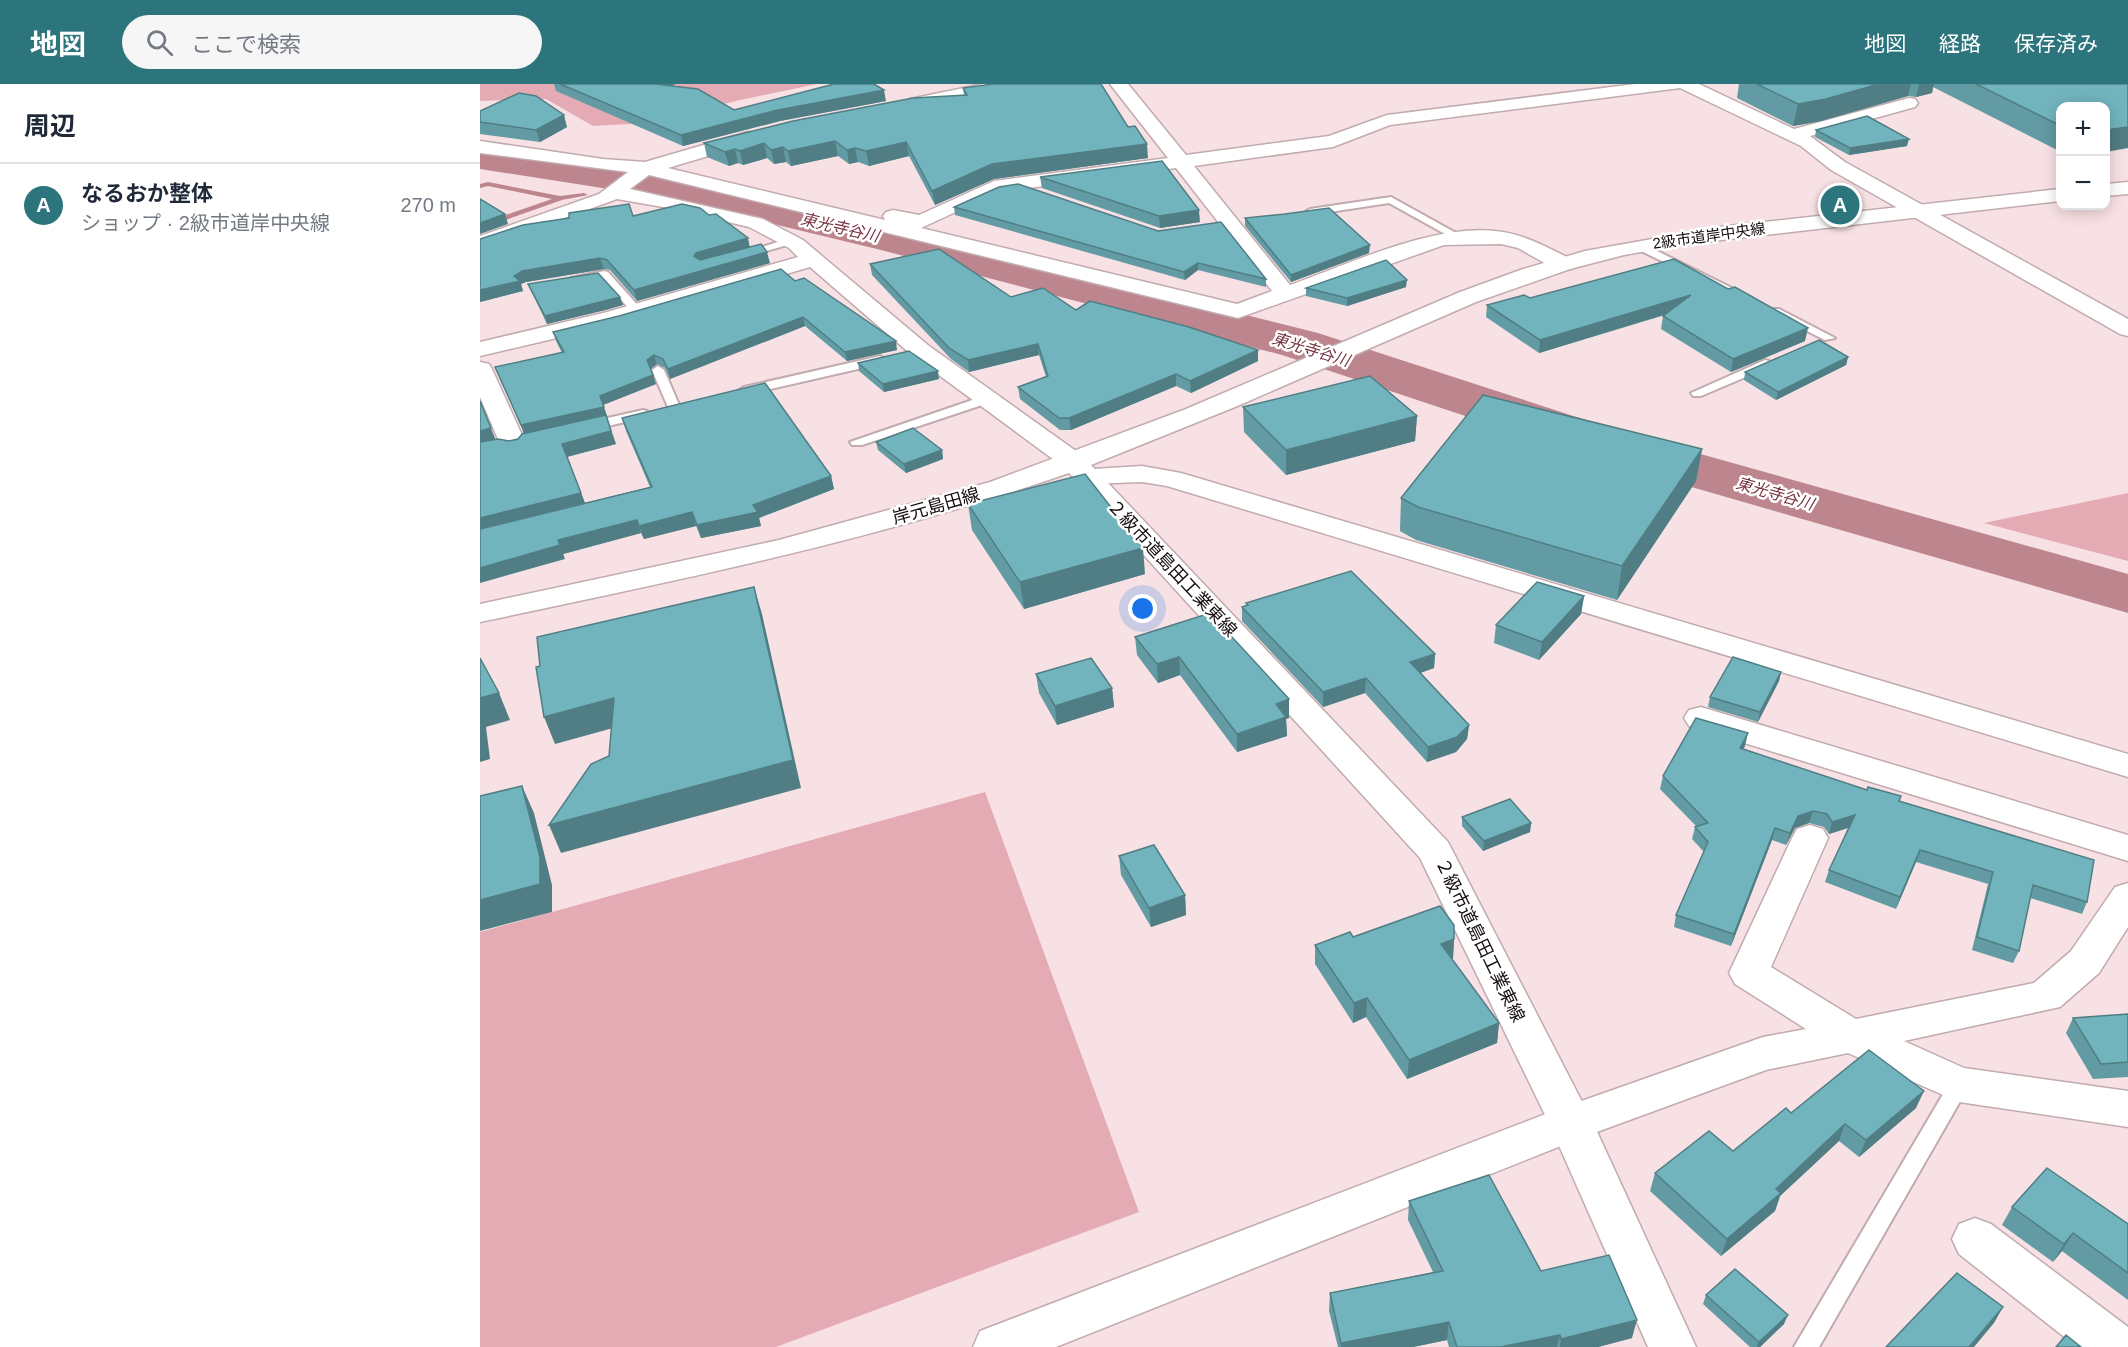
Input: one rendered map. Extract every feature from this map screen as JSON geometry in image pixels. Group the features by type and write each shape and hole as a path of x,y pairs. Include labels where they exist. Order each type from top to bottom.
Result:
{"street":[{"path":"894,107 1008,84"},
{"path":"1119,84 1286,294"},
{"path":"480,147 603,165 690,172 921,222 994,187 1333,141 1387,120 1677,84"},
{"path":"1685,84 1808,142 1838,166 2128,329"},
{"path":"1790,134 1824,128 1909,103"},
{"path":"480,243 615,193 654,170 765,132"},
{"path":"654,170 1238,311 1442,239 1501,238 1525,244 1563,264"},
{"path":"2110,190 2128,188"},
{"name":"２級市道島田工業東線","path":"615,193 669,202 756,223 790,241 814,259 910,353 987,399 1081,469 1436,851 1571,1123 1672,1347"},
{"name":"2級市道岸中央線","path":"1373,338 1488,289 1563,264 1639,246 1712,234 2056,196"},
{"path":"480,349 637,311 814,259"},
{"name":"岸元島田線","path":"480,613 680,570 900,517 997,489 1081,469 1373,338"},
{"path":"483,384 513,444"},
{"path":"1081,469 1171,479 2128,766"},
{"path":"1701,718 2128,849"},
{"path":"1810,838 1749,973 1851,1036 1959,1085 2128,1109"},
{"path":"997,1347 1571,1123 1763,1054 2046,996 2085,962 2128,897"},
{"path":"1975,1239 2115,1347"}],"lane":[{"path":"1012,184 1035,192"},
{"path":"1299,214 1391,200 1460,238"},
{"path":"725,259 790,241"},
{"path":"1639,246 1829,338 1807,347"},
{"path":"560,281 604,274 637,311"},
{"path":"730,394 910,353"},
{"path":"1697,393 1774,361"},
{"path":"570,431 668,409 658,370"},
{"path":"857,442 987,399"},
{"path":"1806,1347 1959,1085"}],"shaded area":[{"path":"480,84 817,84 648,123 593,126 546,99 480,101"},
{"path":"2128,493 2128,561 1984,523"},
{"path":"985,792 1139,1212 776,1347 480,1347 480,932"}],"building":[{"path":"560,84 655,84 698,89 734,110 834,84 874,84 884,90 778,110 681,135"},
{"path":"993,84 1101,84 1128,127 1135,126 1147,144 992,164 932,191 906,142 866,151 855,148 847,150 835,141 788,151 783,147 771,150 764,143 740,151 735,149 725,152 704,143 793,121 913,98 967,95 963,88"},
{"path":"1757,84 1879,84 1826,99 1798,104"},
{"path":"1976,84 2128,84 2128,127 2110,129 2110,102 2056,102 2056,124"},
{"path":"519,93 536,96 564,115 536,130 480,122 480,111"},
{"path":"1867,116 1909,139 1850,148 1816,130"},
{"path":"1162,161 1199,210 1159,216 1040,177"},
{"path":"1018,184 1158,231 1221,222 1266,279 1198,263 1184,272 954,207 999,187"},
{"path":"480,199 505,214 480,223"},
{"path":"629,204 633,216 682,204 700,208 709,215 716,214 748,238 696,253 694,256 700,260 761,244 767,252 634,290 607,260 600,258 522,271 514,276 520,281 480,290 480,239 523,225 569,218 569,213"},
{"path":"1329,208 1370,245 1291,275 1245,218 1285,214"},
{"path":"939,249 1011,297 1043,288 1076,310 1090,301 1189,327 1258,350 1190,381 1176,374 1069,418 1059,418 1018,387 1048,376 1038,344 968,360 949,348 870,264"},
{"path":"1674,259 1728,289 1735,287 1808,328 1733,359 1663,316 1691,295 1540,340 1487,305 1524,295 1530,298"},
{"path":"1386,260 1407,280 1347,298 1306,288"},
{"path":"781,269 795,281 804,278 896,341 845,352 803,317 668,369 663,359 654,355 647,360 653,375 600,396 604,407 521,425 495,367 564,352 553,332 619,316"},
{"path":"598,273 620,297 545,316 528,284"},
{"path":"1819,340 1848,357 1778,392 1745,372"},
{"path":"909,351 938,371 883,384 858,363"},
{"path":"1370,376 1417,416 1286,450 1243,407"},
{"path":"765,383 831,476 753,505 758,512 697,525 692,512 639,526 637,520 558,540 560,545 480,568 480,529 652,487 622,418"},
{"path":"1483,395 1702,449 1622,566 1418,507 1401,498"},
{"path":"480,401 491,428 480,431"},
{"path":"606,415 611,431 562,444 581,493 480,518 480,442 498,439 509,441 518,439 522,434"},
{"path":"913,428 942,450 904,464 876,442"},
{"path":"1085,474 1143,548 1020,582 968,504"},
{"path":"1351,571 1435,654 1410,662 1469,725 1457,737 1428,747 1366,678 1323,692 1242,607 1248,605 1246,603"},
{"path":"1537,582 1584,596 1542,642 1496,625"},
{"path":"754,587 793,760 549,825 591,764 609,756 614,698 544,717 536,667 540,666 537,637"},
{"path":"1210,613 1289,699 1276,704 1286,717 1237,734 1179,657 1157,664 1135,637"},
{"path":"1733,657 1781,672 1760,712 1710,697"},
{"path":"480,658 499,693 480,698"},
{"path":"1091,658 1112,688 1055,706 1036,674"},
{"path":"1696,718 1748,733 1740,748 1867,790 1868,787 1901,796 1899,801 2094,860 2087,902 2033,885 2019,951 1977,937 1993,872 1920,850 1900,897 1829,870 1855,815 1832,822 1827,814 1813,811 1798,816 1790,833 1775,828 1734,934 1676,915 1708,842 1695,827 1708,823 1663,776"},
{"path":"522,786 540,857 540,884 480,900 480,796"},
{"path":"1510,799 1531,823 1484,841 1462,817"},
{"path":"1154,845 1185,895 1149,908 1119,856"},
{"path":"1440,906 1454,925 1454,939 1441,944 1499,1023 1409,1060 1367,998 1354,1003 1315,945 1350,932 1353,937"},
{"path":"2128,1014 2128,1062 2101,1064 2073,1018"},
{"path":"1869,1050 1924,1091 1866,1140 1845,1124 1776,1189 1781,1193 1727,1239 1655,1173 1709,1131 1733,1151 1786,1108 1791,1113"},
{"path":"2047,1168 2128,1224 2128,1273 2073,1233 2064,1244 2012,1207"},
{"path":"1489,1175 1541,1271 1609,1255 1637,1320 1561,1339 1560,1335 1500,1347 1457,1347 1449,1322 1341,1343 1330,1293 1443,1271 1409,1201"},
{"path":"1735,1269 1788,1315 1759,1342 1706,1295"},
{"path":"1957,1273 2003,1307 1969,1347 1886,1347"},
{"path":"2066,1335 2081,1347 2056,1347"}],"waterway":[{"name":"東光寺谷川","path":"480,157 666,186 890,239 1300,344 1610,446 2128,594"},
{"path":"480,186 488,184 558,198"},
{"path":"627,188 652,184"},
{"path":"480,227 561,198 584,195"}],"place":[{"name":"なるおか整体","path":"1840,205"}]}
